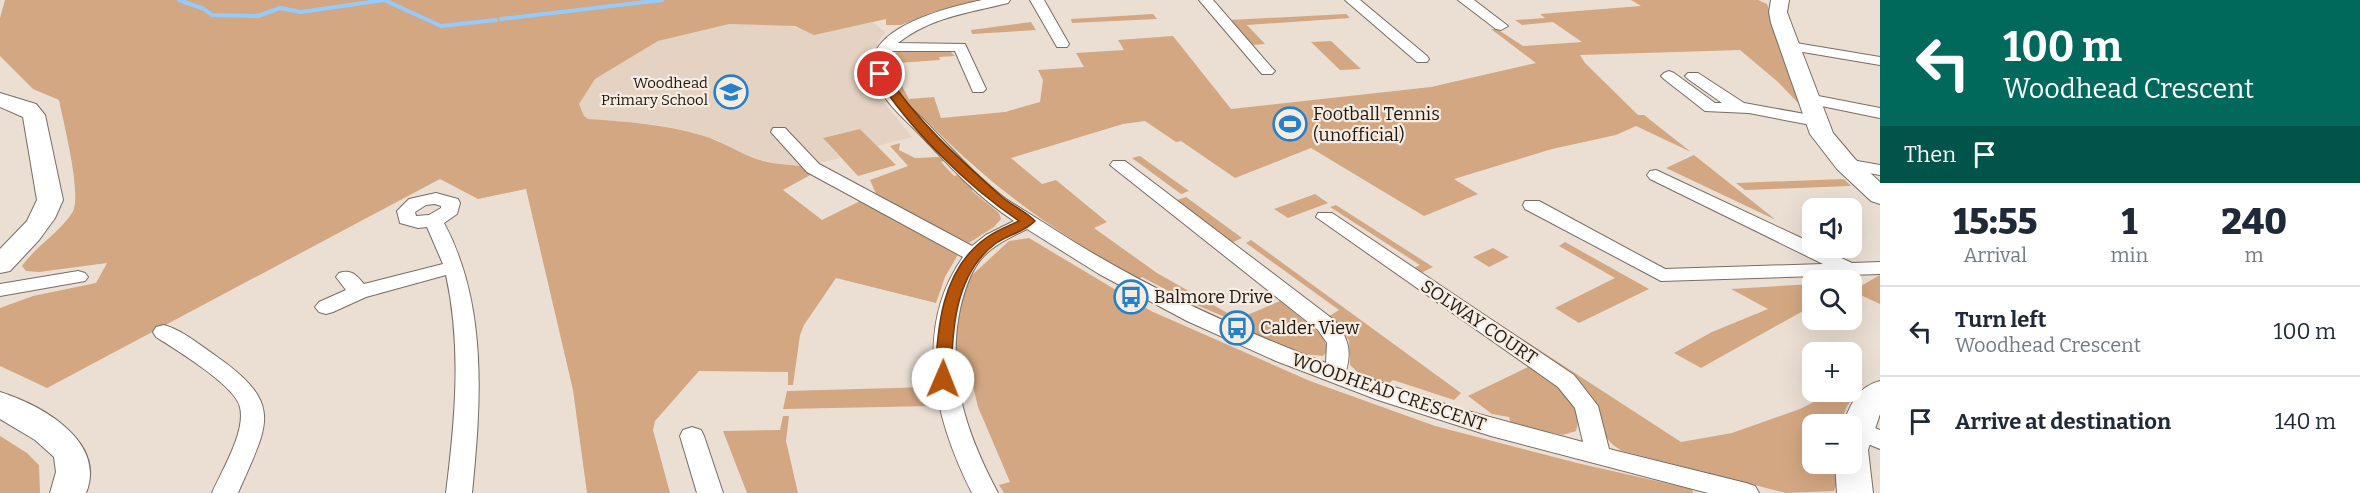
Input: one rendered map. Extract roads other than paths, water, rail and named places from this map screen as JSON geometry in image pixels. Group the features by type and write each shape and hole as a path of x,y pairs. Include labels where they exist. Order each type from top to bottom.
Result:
{"street":[{"path":"888,47 902,32 925,20 947,12 1003,0"},
{"path":"1037,0 1062,44"},
{"path":"1206,0 1267,71"},
{"path":"1352,0 1422,60"},
{"path":"1465,0 1501,26"},
{"path":"1778,0 1781,23 1816,121 1832,148 1880,196"},
{"path":"1790,46 1880,61"},
{"path":"888,47 960,47 978,89"},
{"name":"WOODHEAD CRESCENT","path":"888,47 881,60 880,74 895,99 991,194 1094,265 1173,307 1267,349 1389,395 1489,427 1746,493"},
{"path":"1669,76 1711,108 1740,108 1816,121"},
{"path":"1694,76 1740,108"},
{"path":"1808,99 1880,113"},
{"path":"0,100 28,109 34,115 50,200 44,216 0,266"},
{"path":"780,132 813,168 974,255"},
{"path":"1846,164 1880,170"},
{"path":"1119,165 1326,325 1338,338 1339,355 1334,375"},
{"path":"1656,175 1847,268"},
{"path":"1532,205 1661,275 1880,268"},
{"name":"SOLWAY COURT","path":"1324,217 1566,381 1586,406 1598,454"},
{"path":"433,220 454,267 462,315 467,392 459,493"},
{"path":"985,493 961,444 943,379 944,336 953,296 963,272 974,255 992,240 1028,221"},
{"path":"0,254 22,239"},
{"path":"326,307 353,285 454,267"},
{"path":"0,290 78,278"},
{"path":"164,332 211,363 246,392 252,405 248,436 225,493"},
{"path":"1855,493 1851,450 1869,436 1867,404 1880,392"},
{"path":"0,404 56,438 70,452 73,483 69,493"},
{"path":"692,436 710,493"}],"waterway":[{"path":"179,0 204,9 212,15 258,16 280,8 301,12 384,0 441,26 496,20"},
{"path":"501,19 662,0"}],"place":[{"name":"Woodhead Primary School","path":"731,92"},
{"name":"Football Tennis (unofficial)","path":"1290,124"},
{"name":"Balmore Drive","path":"1131,297"},
{"name":"Calder View","path":"1237,328"}]}
